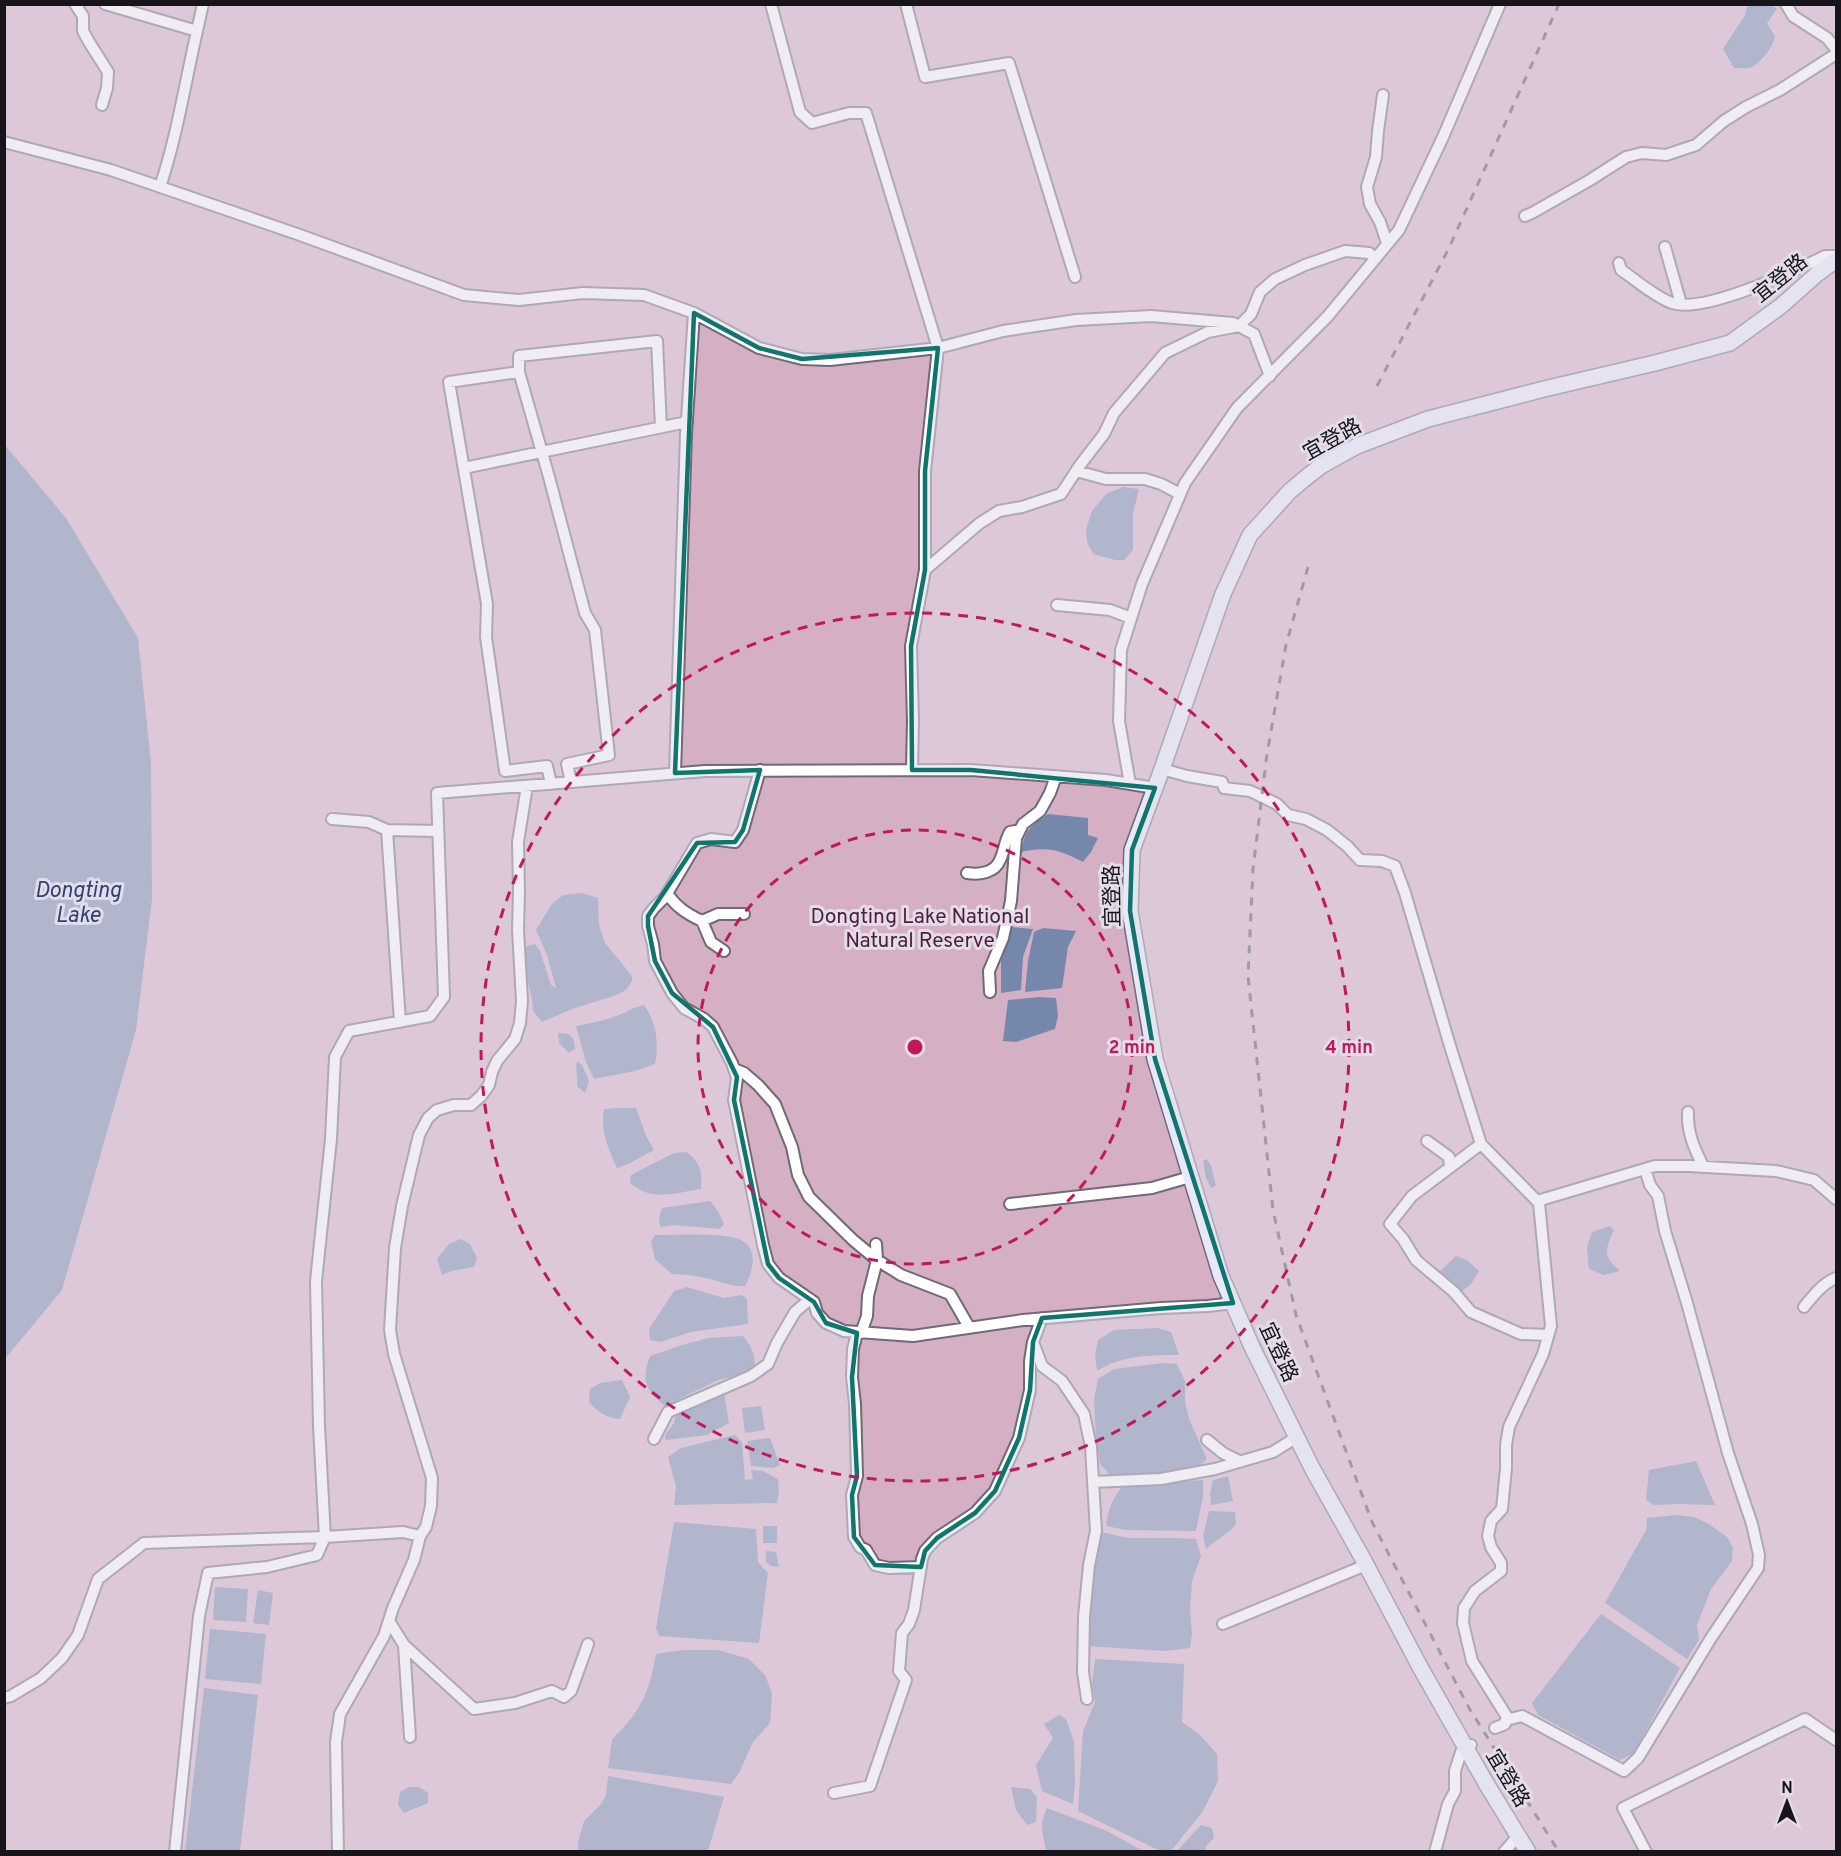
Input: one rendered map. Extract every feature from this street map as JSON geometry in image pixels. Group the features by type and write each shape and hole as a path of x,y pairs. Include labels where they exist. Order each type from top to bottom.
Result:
{"street":[{"path":"75,4 83,16 83,31 88,42 108,72 107,88 102,105"},
{"path":"105,4 197,31"},
{"path":"160,187 177,126 202,4"},
{"path":"771,4 800,112 812,123 849,113 866,113 938,348 925,471 925,570 911,646 914,721 912,770"},
{"path":"906,4 925,77 1009,63 1075,277"},
{"path":"1130,784 1119,721 1121,650 1142,584 1185,483 1237,408 1328,316 1399,230 1443,137 1500,4"},
{"path":"1786,4 1793,16 1827,38 1836,49"},
{"path":"1525,216 1626,157 1642,153 1666,155 1696,145 1724,121 1780,90 1836,54"},
{"path":"1383,95 1376,157 1367,187 1370,204 1380,222 1386,240"},
{"path":"4,142 111,170 300,235 464,295 519,300 583,293 644,295 694,313 759,348 802,359 830,360 938,348 1003,330 1076,320 1151,316 1233,323 1239,326 1254,334 1270,376"},
{"path":"1665,247 1681,304"},
{"path":"925,570 980,524 999,512 1061,494 1104,434 1114,413 1165,353 1208,332 1239,326 1251,314 1260,292 1275,279 1305,265 1345,251 1369,253 1376,258"},
{"path":"1619,263 1621,270 1672,303 1694,304 1727,297 1826,256 1836,258"},
{"name":"宜登路","path":"1528,1851 1420,1667 1312,1468 1252,1347 1221,1276 1155,1059 1130,911 1132,850 1223,594 1250,535 1290,491 1321,466 1357,446 1428,419 1730,343 1781,306 1836,258"},
{"path":"675,773 687,422 694,313"},
{"path":"519,372 449,382 487,604 486,637 505,771 567,764 609,755 595,630 585,614 519,372 519,356 657,342 661,427"},
{"path":"464,468 687,422"},
{"path":"1076,471 1106,479 1145,479 1180,494"},
{"path":"1057,606 1110,610 1131,618"},
{"path":"567,764 571,782"},
{"path":"547,766 551,784"},
{"path":"1162,769 1221,782 1224,788 1250,791 1277,804 1288,815 1306,819 1328,830 1360,860 1382,861 1395,866 1481,1144 1539,1203 1551,1326 1543,1354 1509,1427 1502,1509 1491,1521 1488,1536 1491,1547 1502,1563 1501,1571 1475,1592 1464,1608 1463,1623 1472,1661 1507,1717 1505,1724 1495,1728"},
{"path":"760,770 743,830 735,842 711,839 697,843 668,893 648,916 648,926 656,961 672,993 684,1008 713,1027 734,1069 737,1078 734,1100 763,1245 768,1264 779,1278 814,1302 817,1313 826,1323 844,1331 913,1336 1042,1318 1233,1303"},
{"path":"175,1851 199,1616 208,1573 267,1567 317,1555 325,1537 319,1426 316,1281 331,1139 335,1057 349,1031 430,1016 444,997 437,793 675,773 760,770 971,770 1106,780 1155,788"},
{"path":"990,992 989,971 1003,938 1009,910 1016,838 1023,824 1040,811 1056,776"},
{"path":"338,1851 336,1742 340,1714 384,1636 414,1560 420,1536 426,1527 431,1506 432,1478 394,1354 390,1330 395,1248 402,1206 419,1135 428,1118 437,1110 471,1105 481,1096 489,1085 497,1061 514,1039 520,1023 522,1001 518,930 518,842 527,786"},
{"path":"332,819 369,822 387,830 438,831"},
{"path":"387,830 400,1022"},
{"path":"967,873 978,875 990,871 1000,861 1004,842 1010,832 1020,830"},
{"path":"668,893 674,904 687,914 702,921 711,942 724,951"},
{"path":"702,921 718,914 744,914"},
{"path":"734,1069 744,1073 775,1104 792,1147 798,1175 809,1197 877,1260 901,1275 950,1294 969,1327"},
{"path":"1688,1112 1692,1146 1703,1166"},
{"path":"1427,1141 1449,1157 1450,1167"},
{"path":"1481,1144 1412,1196 1390,1224 1416,1260 1454,1292 1472,1312 1521,1334 1548,1335"},
{"path":"1537,1201 1655,1166 1703,1166 1776,1171 1814,1180 1836,1199"},
{"path":"1506,1720 1522,1716 1624,1771 1638,1758 1711,1638 1758,1568 1759,1555 1752,1524 1728,1453 1665,1231 1658,1196 1650,1185 1645,1169"},
{"path":"1010,1204 1152,1188 1190,1177"},
{"path":"876,1244 877,1260 868,1296 867,1316 853,1349 852,1377 857,1476 852,1495 854,1537 860,1547 866,1550 875,1565 890,1568 921,1567"},
{"path":"1804,1307 1819,1290 1836,1278"},
{"path":"654,1439 668,1412 751,1376 768,1364 795,1312 810,1299"},
{"path":"834,1793 870,1786 906,1680 898,1671 902,1633 909,1624 914,1610 922,1559 925,1551 937,1538 975,1513 995,1491 1019,1438 1030,1390 1030,1361 1033,1342 1042,1318"},
{"path":"1033,1342 1042,1366 1062,1381 1084,1414 1091,1447 1096,1531 1089,1565 1084,1617 1083,1672 1087,1699"},
{"path":"1093,1482 1161,1479 1215,1469 1273,1452 1297,1437"},
{"path":"1207,1440 1223,1453 1239,1461"},
{"path":"4,1698 41,1678 62,1658 78,1635 98,1579 144,1543 404,1532 420,1536"},
{"path":"1223,1624 1366,1564"},
{"path":"389,1621 404,1645 474,1710 515,1703 552,1690 564,1697 571,1691 588,1644"},
{"path":"404,1645 410,1737"},
{"path":"1646,1851 1623,1808 1805,1719 1836,1740"},
{"path":"1435,1851 1448,1804 1455,1791 1455,1771 1461,1752 1468,1747"},
{"path":"1504,1851 1518,1836"}],"highlighted area":[{"path":"694,313 759,348 802,359 938,348 925,471 925,570 911,646 912,770 971,770 1155,788 1132,850 1130,911 1155,1059 1233,1303 1042,1318 1033,1342 1030,1390 1019,1438 995,1491 975,1513 937,1538 925,1551 921,1567 875,1565 854,1537 852,1495 857,1476 852,1377 857,1333 826,1323 814,1302 779,1278 768,1264 734,1100 737,1077 713,1027 672,993 655,961 648,926 648,916 697,843 735,842 743,830 760,770 675,773"}],"green space":[{"name":"Dongting Lake National Natural Reserve","path":"5,5 1836,5 1836,1851 5,1852"}],"water":[{"path":"1748,4 1772,5 1777,9 1767,23 1775,37 1772,46 1758,63 1748,68 1734,68 1723,49 1745,15"},
{"name":"Dongting Lake","path":"5,445 66,518 138,638 151,762 152,899 136,1030 62,1290 5,1359"},
{"path":"1123,487 1139,489 1133,514 1133,550 1124,560 1115,560 1093,554 1087,542 1086,529 1092,511 1106,494"},
{"path":"1048,814 1088,818 1088,835 1098,838 1083,862 1053,850 1038,849 1021,852 1029,829"},
{"path":"582,893 598,898 599,925 605,943 632,976 632,981 626,990 614,996 572,1009 542,1022 533,1011 523,957 527,946 535,944 540,951 551,985 556,988 547,955 536,930 551,905 563,895"},
{"path":"1012,927 1033,929 1023,957 1021,990 1001,993 1001,961"},
{"path":"1043,928 1076,931 1068,947 1062,988 1025,992 1034,932"},
{"path":"1056,998 1058,1016 1055,1029 1016,1042 1003,1041 1008,1000"},
{"path":"644,1005 652,1019 656,1033 655,1064 635,1071 594,1079 586,1062 576,1026 611,1018"},
{"path":"558,1033 569,1034 574,1040 575,1049 569,1053 559,1043"},
{"path":"577,1061 582,1065 589,1081 585,1093 577,1086"},
{"path":"636,1108 646,1136 654,1150 617,1168 603,1125 604,1109"},
{"path":"687,1152 700,1168 701,1189 664,1195 647,1193 630,1183 631,1175 674,1153"},
{"path":"1207,1159 1216,1186 1211,1188 1206,1178 1203,1161"},
{"path":"710,1201 724,1224 720,1229 674,1225 660,1227 659,1217 662,1208"},
{"path":"1610,1226 1614,1230 1607,1248 1608,1257 1620,1271 1604,1275 1589,1269 1587,1248 1592,1232"},
{"path":"655,1235 712,1235 741,1240 750,1249 753,1261 745,1286 672,1274 655,1259 651,1242"},
{"path":"461,1239 470,1244 477,1258 474,1267 442,1275 437,1259 449,1244"},
{"path":"1456,1256 1467,1260 1479,1271 1471,1284 1461,1292 1440,1271"},
{"path":"687,1287 724,1298 741,1295 747,1299 748,1324 691,1332 660,1342 650,1340 649,1329 674,1291"},
{"path":"1158,1328 1171,1332 1179,1355 1126,1359 1097,1371 1095,1355 1098,1340 1114,1330"},
{"path":"743,1336 752,1351 755,1369 718,1380 665,1406 649,1390 646,1371 650,1356 709,1338"},
{"path":"1163,1363 1177,1364 1185,1381 1185,1401 1189,1419 1207,1459 1197,1468 1130,1478 1112,1477 1100,1464 1096,1439 1094,1399 1098,1379 1114,1369"},
{"path":"622,1380 630,1397 620,1419 603,1414 589,1402 590,1389 600,1383"},
{"path":"724,1393 729,1423 707,1435 666,1440 665,1435 674,1423 676,1415"},
{"path":"761,1406 765,1430 745,1433 742,1408"},
{"path":"735,1435 742,1442 745,1480 753,1479 751,1470 763,1471 778,1479 777,1503 674,1505 676,1487 668,1457 681,1448"},
{"path":"770,1438 780,1465 773,1468 751,1466 747,1441"},
{"path":"1696,1461 1715,1505 1654,1505 1646,1500 1649,1470"},
{"path":"1228,1476 1233,1501 1211,1505 1210,1494 1213,1480"},
{"path":"1203,1480 1203,1497 1196,1531 1126,1530 1106,1526 1111,1505 1123,1486"},
{"path":"1209,1511 1235,1512 1236,1524 1206,1549 1203,1536"},
{"path":"1676,1515 1694,1517 1709,1524 1727,1537 1733,1548 1732,1561 1711,1589 1697,1625 1699,1640 1687,1659 1605,1603 1646,1530 1647,1518"},
{"path":"674,1522 756,1529 758,1562 768,1573 759,1643 659,1636 656,1628"},
{"path":"763,1526 777,1526 777,1543 763,1543"},
{"path":"1101,1532 1128,1538 1196,1539 1201,1556 1192,1581 1190,1648 1165,1651 1087,1646 1086,1626 1094,1584 1094,1550"},
{"path":"766,1551 776,1552 779,1567 771,1566 766,1562"},
{"path":"215,1587 248,1589 246,1622 213,1620"},
{"path":"258,1590 273,1593 269,1625 253,1623"},
{"path":"1601,1614 1680,1668 1634,1753 1620,1760 1538,1715 1532,1703"},
{"path":"210,1629 266,1634 261,1684 205,1679"},
{"path":"683,1650 718,1650 749,1659 765,1675 772,1693 770,1723 753,1742 739,1773 731,1784 608,1768 612,1739 637,1711 647,1691 656,1654"},
{"path":"1095,1659 1184,1664 1182,1722 1200,1735 1217,1754 1218,1781 1203,1811 1171,1851 1160,1851 1078,1811 1083,1731 1095,1702 1092,1684"},
{"path":"204,1688 258,1695 240,1851 185,1851"},
{"path":"1059,1715 1066,1719 1074,1742 1073,1804 1042,1791 1036,1765 1053,1738 1044,1724"},
{"path":"608,1776 724,1797 708,1851 578,1851 584,1821 606,1796"},
{"path":"409,1787 419,1787 428,1793 428,1803 404,1813 398,1805 400,1792"},
{"path":"1011,1787 1030,1789 1037,1797 1036,1822 1027,1825 1016,1810"},
{"path":"1047,1808 1107,1831 1143,1851 1046,1851 1042,1825"},
{"path":"1201,1825 1212,1828 1214,1838 1206,1846 1205,1851 1177,1851"}],"tunnel":[{"path":"1471,1745 1495,1728"}],"railway":[{"path":"1377,386 1449,248 1559,4"},
{"path":"1308,567 1286,645 1267,754 1253,869 1248,976 1273,1210 1296,1315 1372,1522 1469,1708 1559,1852"}]}
